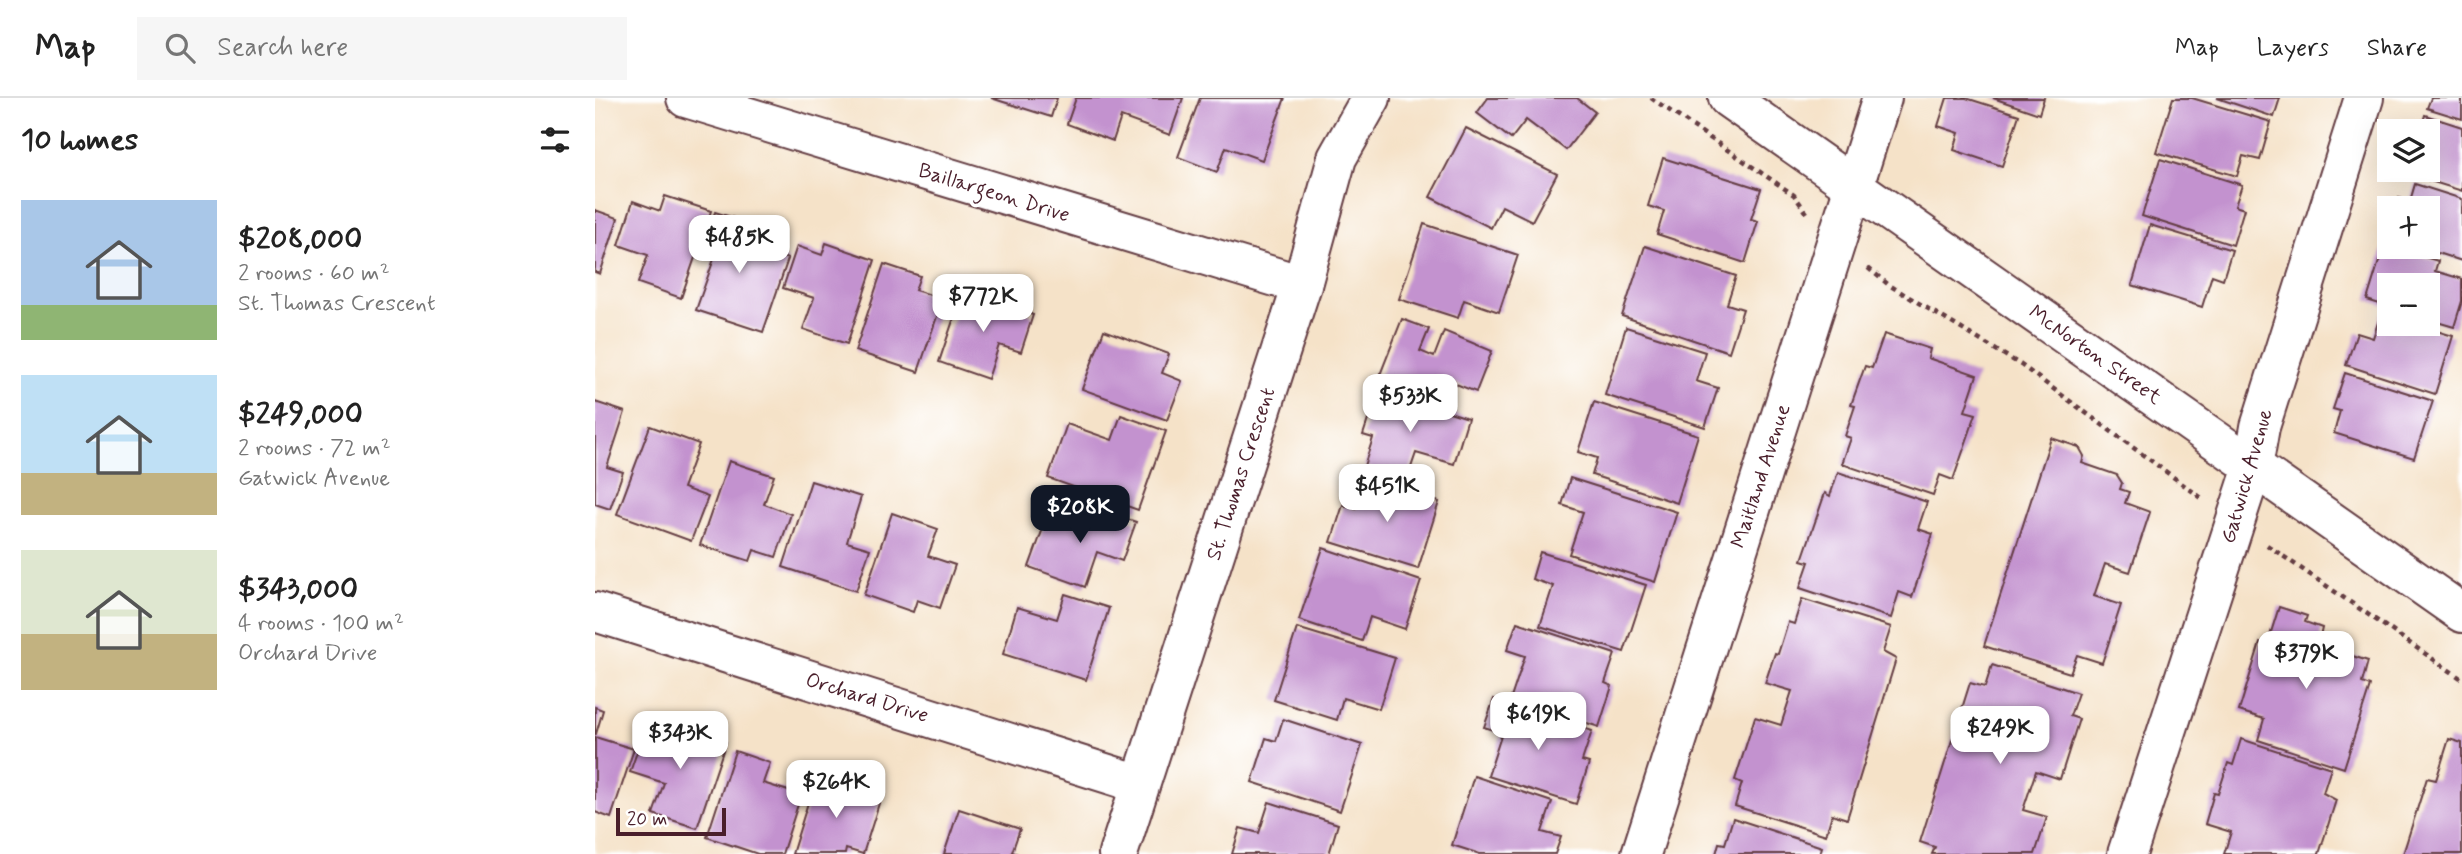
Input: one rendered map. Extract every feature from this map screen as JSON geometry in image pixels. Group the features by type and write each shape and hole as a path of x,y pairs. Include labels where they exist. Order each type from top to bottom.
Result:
{"street":[{"name":"Baillargeon Drive","path":"686,98 1303,285"},
{"name":"St. Thomas Crescent","path":"1118,854 1303,285 1336,158 1371,98"},
{"name":"McNorton Street","path":"1728,98 2462,613"},
{"name":"Maitland Avenue","path":"1641,854 1882,98"},
{"name":"Gatwick Avenue","path":"2127,854 2253,467 2260,427 2364,98"},
{"name":"Orchard Drive","path":"595,612 1140,784"}],"path":[{"path":"1651,98 1794,195 1812,222 1889,285 2021,365 2235,523 2462,679"}],"building":[{"path":"991,98 1057,98 1051,117"},
{"path":"1076,98 1183,98 1170,135 1121,117 1113,141 1067,124"},
{"path":"1200,98 1285,98 1262,160 1226,147 1217,172 1178,157"},
{"path":"1488,98 1577,98 1595,112 1566,150 1526,120 1511,139 1477,113"},
{"path":"1947,98 1966,98 2019,115 2002,166 1954,150 1959,133 1938,126"},
{"path":"1993,98 2044,98 2039,114"},
{"path":"2173,98 2192,98 2271,122 2260,160 2243,156 2237,176 2156,152"},
{"path":"2217,98 2280,98 2274,117"},
{"path":"2431,98 2462,98 2462,119 2427,108"},
{"path":"2440,120 2462,127 2462,191 2434,182 2440,182"},
{"path":"1466,128 1557,174 1532,221 1502,206 1491,228 1430,197"},
{"path":"1663,158 1761,189 1751,219 1758,221 1745,263 1657,234 1664,211 1648,206"},
{"path":"2160,159 2242,185 2235,206 2244,209 2233,245 2142,216"},
{"path":"2415,184 2462,199 2462,261 2440,254 2440,196 2411,196"},
{"path":"665,196 711,211 681,298 638,283 648,255 619,245 633,201 660,211"},
{"path":"595,210 618,218 600,274 595,272"},
{"path":"715,212 753,224 746,244 788,259 763,332 696,310 714,259 700,255"},
{"path":"1424,224 1518,255 1499,312 1464,300 1458,318 1399,299"},
{"path":"2150,225 2232,250 2223,279 2212,275 2202,307 2132,285"},
{"path":"826,243 875,260 847,344 803,329 814,298 783,288 797,246 822,255"},
{"path":"1645,246 1736,276 1727,304 1743,309 1729,352 1622,316"},
{"path":"2380,259 2431,259 2438,261 2435,271 2462,279 2462,301 2454,327 2440,323 2440,273 2377,273 2377,303 2367,300"},
{"path":"884,264 920,276 915,290 943,299 918,372 855,351"},
{"path":"963,291 1033,315 1021,352 999,345 988,379 939,362"},
{"path":"1402,319 1429,329 1420,351 1434,357 1444,331 1492,351 1476,392 1436,376 1427,399 1378,380"},
{"path":"2377,326 2377,336 2440,336 2440,332 2453,336 2435,394 2346,365 2357,333 2373,338"},
{"path":"1626,327 1705,352 1696,381 1718,388 1705,427 1605,395"},
{"path":"1104,330 1169,354 1162,373 1182,381 1167,420 1082,389"},
{"path":"1884,334 1930,349 1928,358 1977,375 1965,411 1976,414 1953,480 1940,475 1933,495 1842,464 1851,438 1845,436 1855,406 1851,405 1865,366 1872,368"},
{"path":"2345,373 2433,401 2414,458 2334,433 2340,411 2333,409"},
{"path":"1378,389 1468,418 1454,464 1416,453 1407,479 1364,466 1373,438 1363,435"},
{"path":"595,402 625,412 607,467 623,472 610,509 595,504"},
{"path":"1594,402 1698,435 1677,503 1592,475 1597,458 1578,452"},
{"path":"1121,415 1166,431 1138,510 1048,478 1067,424 1112,440"},
{"path":"650,426 699,444 683,488 708,497 691,541 617,514"},
{"path":"2051,438 2079,447 2084,456 2082,463 2117,475 2122,483 2120,489 2129,492 2125,503 2150,512 2130,572 2105,564 2094,596 2121,605 2102,663 2077,655 2070,673 1984,646"},
{"path":"729,461 774,476 764,504 791,514 776,557 754,550 750,561 700,545"},
{"path":"1838,472 1927,502 1918,529 1933,534 1912,597 1899,592 1891,618 1800,588 1809,562 1802,560 1825,493 1830,496"},
{"path":"1570,478 1677,512 1655,582 1569,554 1583,512 1562,505"},
{"path":"1365,479 1439,502 1418,569 1331,542 1343,505 1356,509"},
{"path":"811,481 861,497 847,542 870,549 856,591 783,567"},
{"path":"1097,509 1136,522 1122,561 1097,552 1085,587 1029,567 1049,512 1090,526"},
{"path":"892,513 938,529 928,556 955,565 940,608 917,600 913,612 864,595"},
{"path":"1323,548 1421,581 1405,629 1370,617 1362,641 1299,620"},
{"path":"1540,552 1646,585 1624,652 1540,626 1553,586 1532,579"},
{"path":"1065,594 1109,608 1086,680 1003,654 1017,607 1057,619"},
{"path":"1802,599 1891,627 1883,652 1896,659 1847,819 1832,814 1826,835 1735,806 1742,783 1735,780 1755,717 1781,725 1792,691 1765,683 1788,622 1794,624"},
{"path":"2279,607 2307,616 2305,622 2322,628 2320,637 2345,645 2343,653 2368,661 2362,683 2370,686 2344,768 2258,740 2264,719 2239,711 2260,643 2267,645"},
{"path":"1517,622 1615,654 1605,683 1612,686 1599,727 1511,698 1525,656 1507,650"},
{"path":"1297,628 1395,658 1379,709 1343,698 1337,720 1274,700"},
{"path":"1992,665 2078,693 2070,716 2079,719 2060,779 2036,771 2023,810 2047,817 2035,854 1932,854 1935,847 1920,842 1970,683 1985,687"},
{"path":"1494,699 1592,731 1582,761 1589,763 1576,804 1488,776 1502,733 1484,727"},
{"path":"595,707 603,710 596,734 595,734"},
{"path":"1283,719 1362,745 1340,811 1252,782 1266,738 1276,741"},
{"path":"646,726 674,736 678,726 726,742 697,828 653,814 664,783 630,772"},
{"path":"595,737 634,749 611,818 595,812"},
{"path":"2241,739 2331,768 2323,793 2336,800 2319,854 2224,854 2231,832 2205,824 2214,793 2218,794 2228,763 2233,765"},
{"path":"2449,739 2462,743 2462,854 2403,854 2427,778 2436,780"},
{"path":"735,751 770,763 763,783 801,795 782,854 758,854 707,837"},
{"path":"1474,776 1552,802 1542,832 1561,837 1555,854 1480,854 1452,845"},
{"path":"816,777 881,797 863,854 846,849 845,854 792,854"},
{"path":"1269,802 1338,824 1329,854 1232,854 1240,828 1259,833"},
{"path":"959,809 1020,829 1012,852 1018,854 944,854"},
{"path":"1733,818 1822,847 1820,854 1716,854 1719,843 1725,844"}]}
